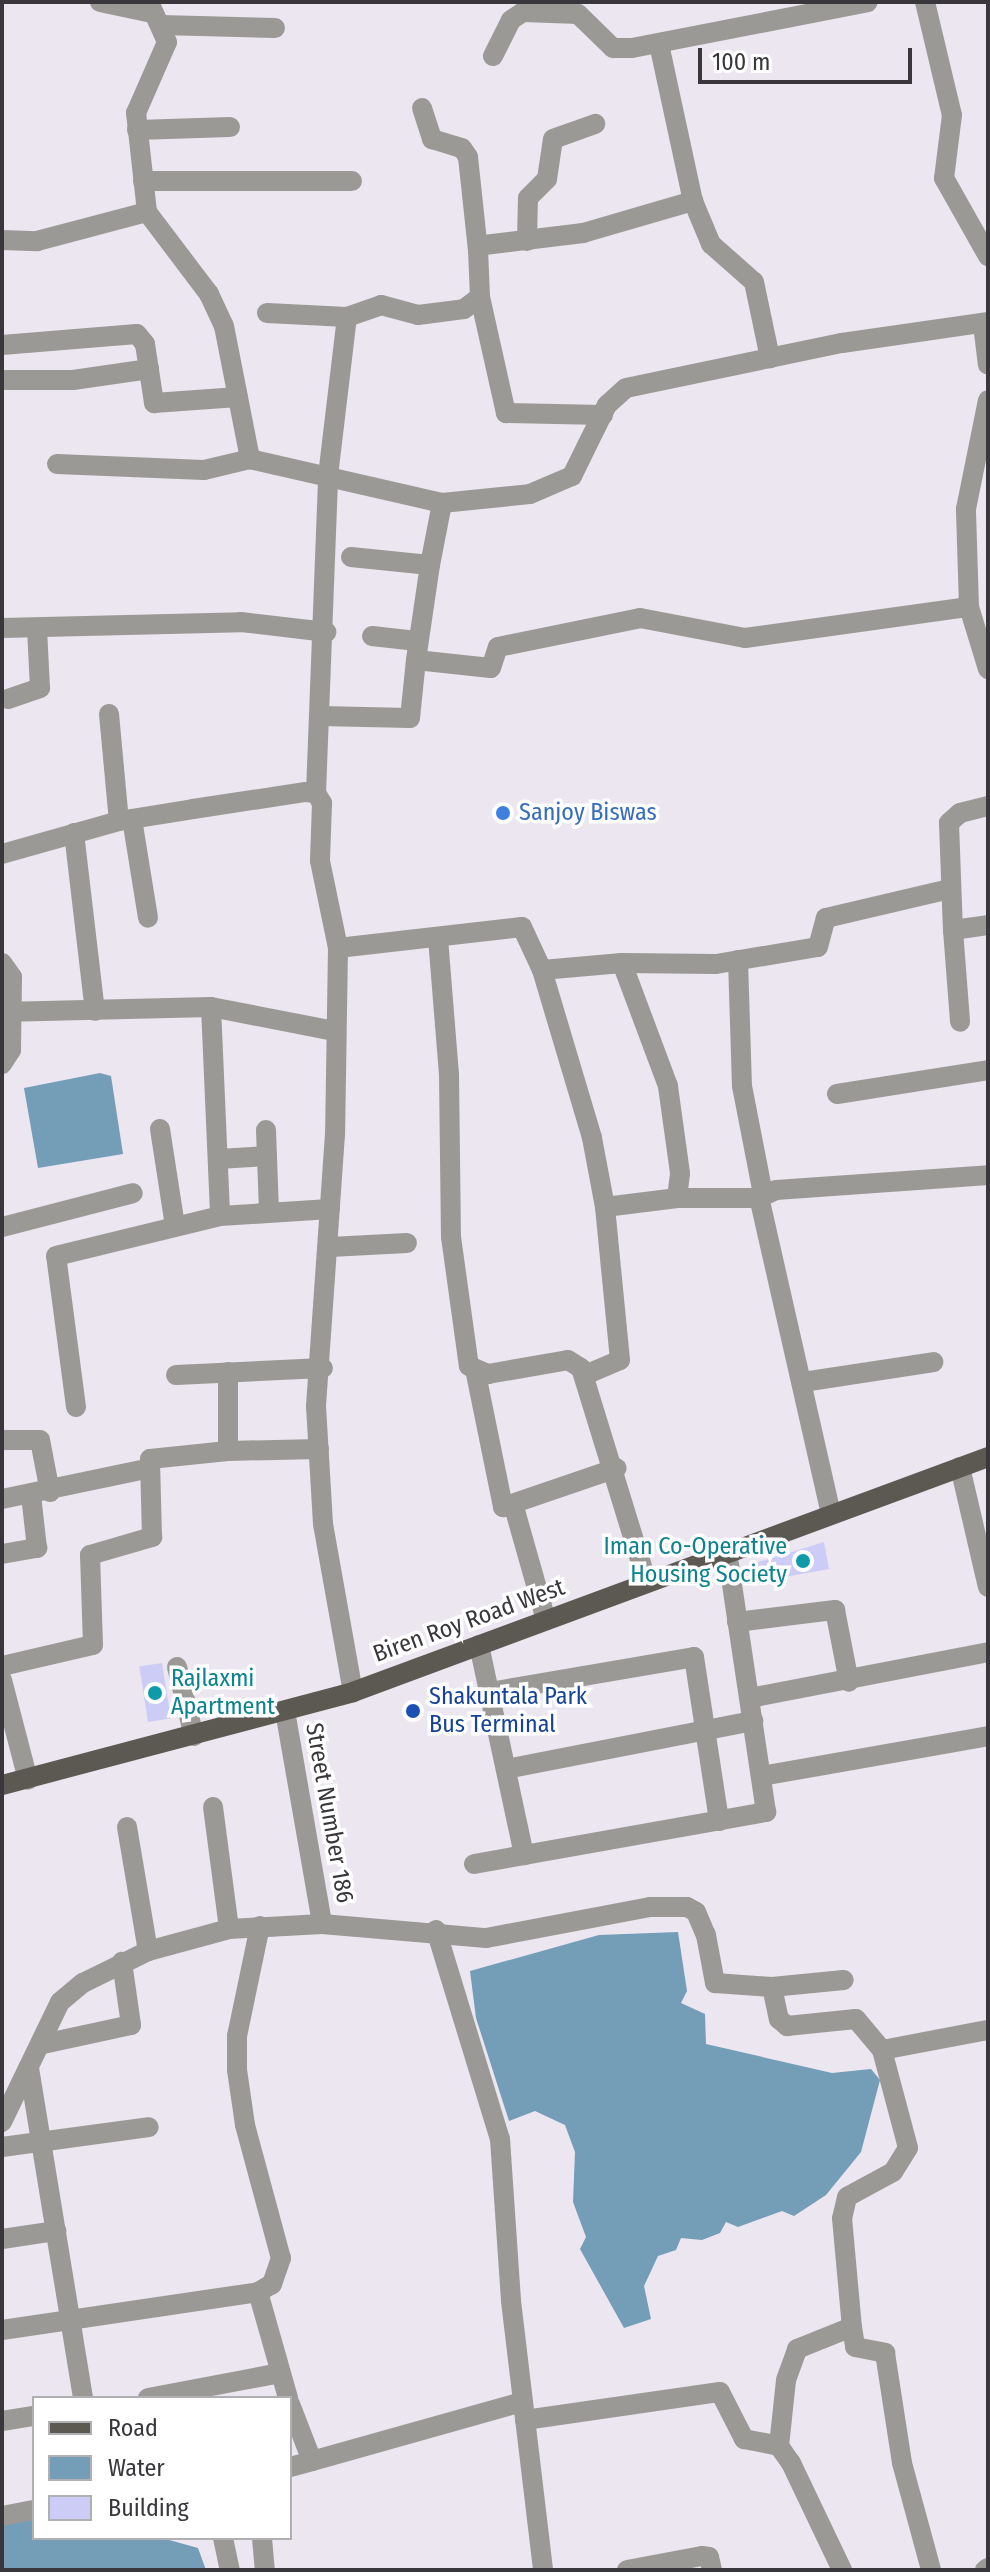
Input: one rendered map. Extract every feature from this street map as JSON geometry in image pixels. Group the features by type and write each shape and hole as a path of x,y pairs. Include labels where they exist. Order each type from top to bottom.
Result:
{"main road":[{"name":"Biren Roy Road West","path":"2,1785 353,1692 727,1551 988,1457"}],"street":[{"path":"100,2 154,13 275,28"},
{"path":"493,56 511,20 539,11 578,14 613,48 659,44 868,2"},
{"path":"925,2 952,115 944,178 988,256"},
{"path":"154,13 166,55 141,95 137,130 147,212 209,294 232,354 250,459"},
{"path":"659,44 693,201 711,244 754,282 770,358"},
{"path":"422,108 432,139 462,148 468,157 480,297 506,413 603,415"},
{"path":"527,241 528,198 547,179 553,139 595,124"},
{"path":"137,130 230,127"},
{"path":"143,181 352,181"},
{"path":"478,250 583,233 693,201"},
{"path":"2,240 37,241 147,212"},
{"path":"267,313 347,317 396,304 428,315 464,309 480,297"},
{"path":"347,317 328,476 326,632 316,793 322,803 320,861 338,948 330,1247 319,1449 333,1601 353,1692"},
{"path":"57,464 204,470 250,459 442,503 530,494 572,476 603,415 626,388 770,358 985,324 988,365"},
{"path":"2,345 137,334 149,369 154,403 238,397"},
{"path":"2,380 73,380 149,369"},
{"path":"988,408 966,509 969,607 988,669"},
{"path":"320,716 410,718 416,650 442,503"},
{"path":"351,557 430,565"},
{"path":"372,636 491,668 498,647 640,618 745,638 969,607"},
{"path":"2,628 241,622 326,632"},
{"path":"8,699 40,688 37,628"},
{"path":"109,714 126,820 148,918"},
{"path":"2,854 126,820 316,793"},
{"path":"960,1022 950,889 949,823 960,813 988,806"},
{"path":"74,833 95,1011"},
{"path":"542,970 622,963 738,960 818,947 826,918 950,889"},
{"path":"953,930 988,925"},
{"path":"338,948 522,927 542,970 592,1138 605,1207 620,1360 585,1375"},
{"path":"438,938 449,1075 451,1237 466,1354 476,1374 497,1498 503,1507 514,1507 617,1468"},
{"path":"738,960 742,1086 761,1196 831,1514"},
{"path":"2,963 12,977 5,1013 11,1050 2,1064"},
{"path":"622,963 677,1124 677,1198"},
{"path":"5,1013 211,1007 334,1031"},
{"path":"211,1007 220,1216"},
{"path":"837,1094 988,1070"},
{"path":"160,1129 175,1226"},
{"path":"266,1130 269,1212"},
{"path":"218,1159 267,1156"},
{"path":"605,1207 677,1198 761,1196 988,1175"},
{"path":"2,1227 65,1214 133,1193"},
{"path":"76,1407 56,1256 69,1248 220,1216 330,1209"},
{"path":"65,1214 69,1248"},
{"path":"330,1247 407,1243"},
{"path":"476,1374 568,1360 585,1375 617,1468 647,1582"},
{"path":"803,1382 933,1362"},
{"path":"176,1375 323,1368"},
{"path":"228,1372 228,1451"},
{"path":"2,1440 40,1440 41,1494 37,1548 2,1554"},
{"path":"2,1499 41,1494 146,1469 161,1455 319,1449"},
{"path":"960,1467 988,1587"},
{"path":"2,1666 93,1645 90,1555 152,1537 146,1469"},
{"path":"514,1507 546,1620"},
{"path":"474,1864 766,1812 727,1551"},
{"path":"737,1622 835,1610 849,1682"},
{"path":"479,1645 524,1855"},
{"path":"750,1698 849,1682 988,1652"},
{"path":"490,1692 694,1657 719,1821"},
{"path":"177,1667 194,1736"},
{"path":"2,1680 28,1780"},
{"name":"Street Number 186","path":"285,1711 322,1924"},
{"path":"506,1769 753,1721"},
{"path":"762,1776 988,1736"},
{"path":"213,1807 229,1929"},
{"path":"127,1827 148,1951"},
{"path":"2,2122 43,2044 60,2002 122,1962 148,1951 229,1929 322,1924 436,1930 486,1938 650,1907 687,1907 696,1912 706,1935 715,1983 772,1987 844,1980"},
{"path":"2,2330 258,2292 272,2284 281,2258 245,2125 237,2070 237,2036 260,1926"},
{"path":"436,1930 500,2139 524,2411 543,2570"},
{"path":"43,2044 131,2025 122,1962"},
{"path":"772,1987 782,2024 856,2019 882,2050 908,2148 893,2172 847,2197 842,2218 852,2327 855,2347 885,2353 902,2463 931,2570"},
{"path":"882,2050 988,2030"},
{"path":"29,2068 83,2396"},
{"path":"2,2147 149,2127"},
{"path":"2,2239 56,2231"},
{"path":"258,2292 287,2396"},
{"path":"842,2570 779,2446 786,2380 797,2349 852,2327"},
{"path":"159,2396 280,2373"},
{"path":"292,2466 524,2411 720,2392 744,2439 779,2446"},
{"path":"292,2409 312,2461"},
{"path":"2,2421 32,2416"},
{"path":"2,2516 32,2510"},
{"path":"223,2540 230,2570"},
{"path":"262,2540 265,2570"},
{"path":"627,2570 702,2556 709,2557 712,2570"}],"water":[{"path":"100,1073 111,1076 123,1154 38,1168 24,1088"},
{"path":"678,1932 687,1991 681,2003 705,2014 706,2044 832,2073 871,2069 880,2080 861,2152 826,2195 794,2216 782,2211 738,2227 726,2222 720,2233 702,2240 681,2238 676,2250 658,2256 644,2286 651,2319 624,2328 580,2249 586,2237 573,2202 575,2152 565,2125 535,2111 509,2121 476,2018 470,1971 599,1935"},
{"path":"32,2514 32,2540 169,2540 198,2548 206,2570 2,2570 2,2526"}],"building":[{"name":"Iman Co-Operative Housing Society","path":"824,1542 829,1569 745,1584 742,1567"},
{"name":"Rajlaxmi Apartment","path":"162,1663 171,1718 148,1722 139,1667"}],"place":[{"name":"Sanjoy Biswas","path":"503,813"},
{"name":"Iman Co-Operative Housing Society","path":"803,1561"},
{"name":"Rajlaxmi Apartment","path":"155,1693"},
{"name":"Shakuntala Park Bus Terminal","path":"413,1711"}]}
